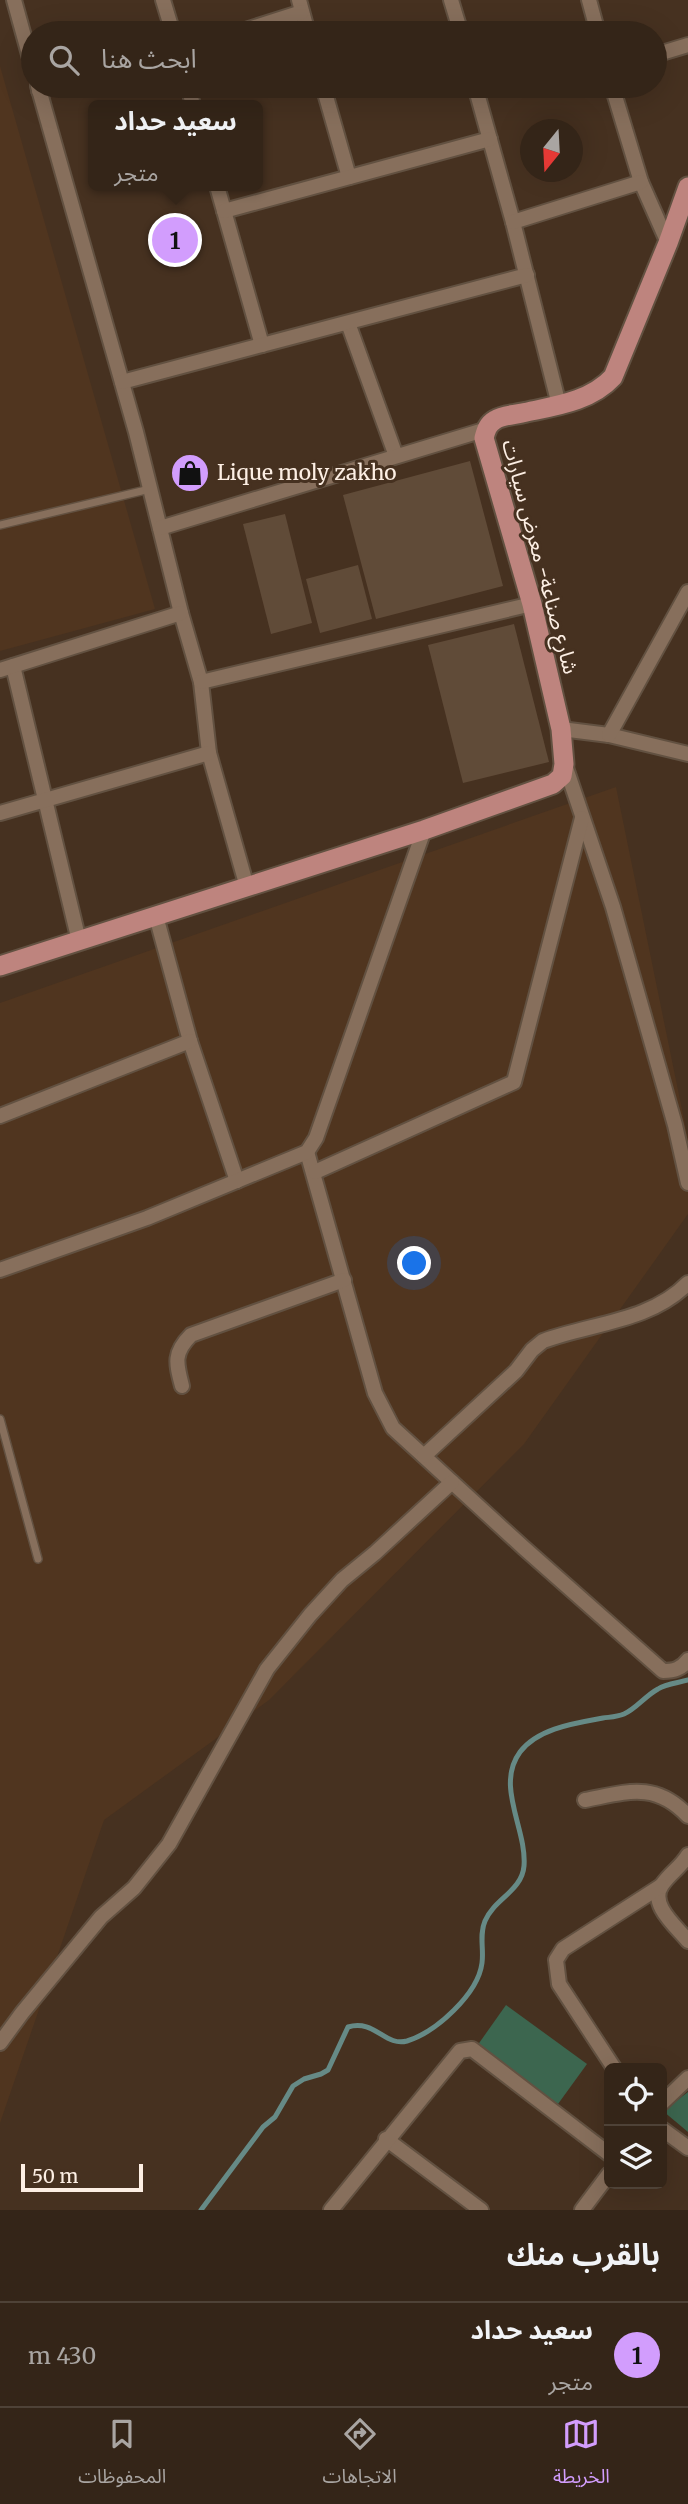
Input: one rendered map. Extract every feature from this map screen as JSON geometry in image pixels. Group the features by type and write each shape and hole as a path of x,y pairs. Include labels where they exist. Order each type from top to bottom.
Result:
{"main road":[{"name":"شارع صناعة- معرض سيارات","path":"564,764 561,729 532,604 484,438 487,429 500,418 559,405 592,394 613,377 688,187"},
{"path":"0,966 424,830 553,784 562,776 564,764"}],"street":[{"path":"14,0 21,25"},
{"path":"163,0 169,21"},
{"path":"452,0 458,21"},
{"path":"590,0 595,21"},
{"path":"264,21 300,6"},
{"path":"667,51 688,45"},
{"path":"42,98 122,383 201,682 209,753 247,887"},
{"path":"326,98 349,177"},
{"path":"478,98 559,405"},
{"path":"616,98 641,182 668,243"},
{"path":"224,211 490,139"},
{"path":"513,222 641,182"},
{"path":"218,191 262,345"},
{"path":"122,383 527,275"},
{"path":"348,323 396,456"},
{"path":"160,528 487,429"},
{"path":"609,736 688,592"},
{"path":"201,682 532,604"},
{"path":"79,941 46,800 7,668 181,613"},
{"path":"561,729 609,736 688,754"},
{"path":"0,813 209,753"},
{"path":"564,764 613,906 675,1125 688,1183"},
{"path":"314,1172 514,1082 582,818"},
{"path":"0,1270 147,1218 307,1152 316,1138 424,830"},
{"path":"156,916 190,1041 237,1181"},
{"path":"0,1116 190,1041"},
{"path":"307,1152 375,1393 393,1428 663,1671 682,1667 688,1660"},
{"path":"182,1386 177,1356 181,1345 191,1335 344,1280"},
{"path":"424,1456 516,1371 542,1341 643,1313 666,1301 688,1283"},
{"path":"0,2043 22,2012 101,1917 134,1888 169,1844 267,1669 310,1615 342,1580 452,1482"},
{"path":"584,1800 633,1791 653,1791 675,1802 688,1816"},
{"path":"611,2063 559,1984 556,1961 563,1949 660,1886 688,1855"},
{"path":"660,1886 657,1896 659,1906 688,1941"},
{"path":"331,2210 460,2051 472,2049 604,2150"},
{"path":"667,2099 688,2078"},
{"path":"667,2133 688,2148"},
{"path":"386,2139 481,2210"},
{"path":"582,2210 604,2181"}],"lane":[{"path":"0,525 150,489"},
{"path":"0,1419 38,1559"}],"shaded area":[{"path":"0,66 155,609 0,651"},
{"path":"616,787 688,1139 688,1214 524,1444 269,1700 104,1820 0,2123 0,1003"}],"green space":[{"path":"506,2005 587,2064 558,2104 477,2046"},
{"path":"688,2092 688,2132 667,2114 667,2108"}],"building":[{"path":"470,461 503,586 376,619 343,495"},
{"path":"285,514 312,623 271,634 243,524"},
{"path":"358,565 372,619 320,633 306,579"},
{"path":"514,624 549,762 463,783 428,645"}],"waterway":[{"path":"201,2210 263,2127 275,2117 293,2086 328,2070 348,2027 366,2027 392,2040 407,2041 442,2021 473,1987 482,1963 482,1932 485,1921 489,1913 518,1882 524,1866 524,1852 510,1779 520,1752 547,1732 621,1715 661,1687 688,1680"}],"place":[{"name":"سعيد حداد","path":"175,240"},
{"name":"Lique moly zakho","path":"190,473"}]}
